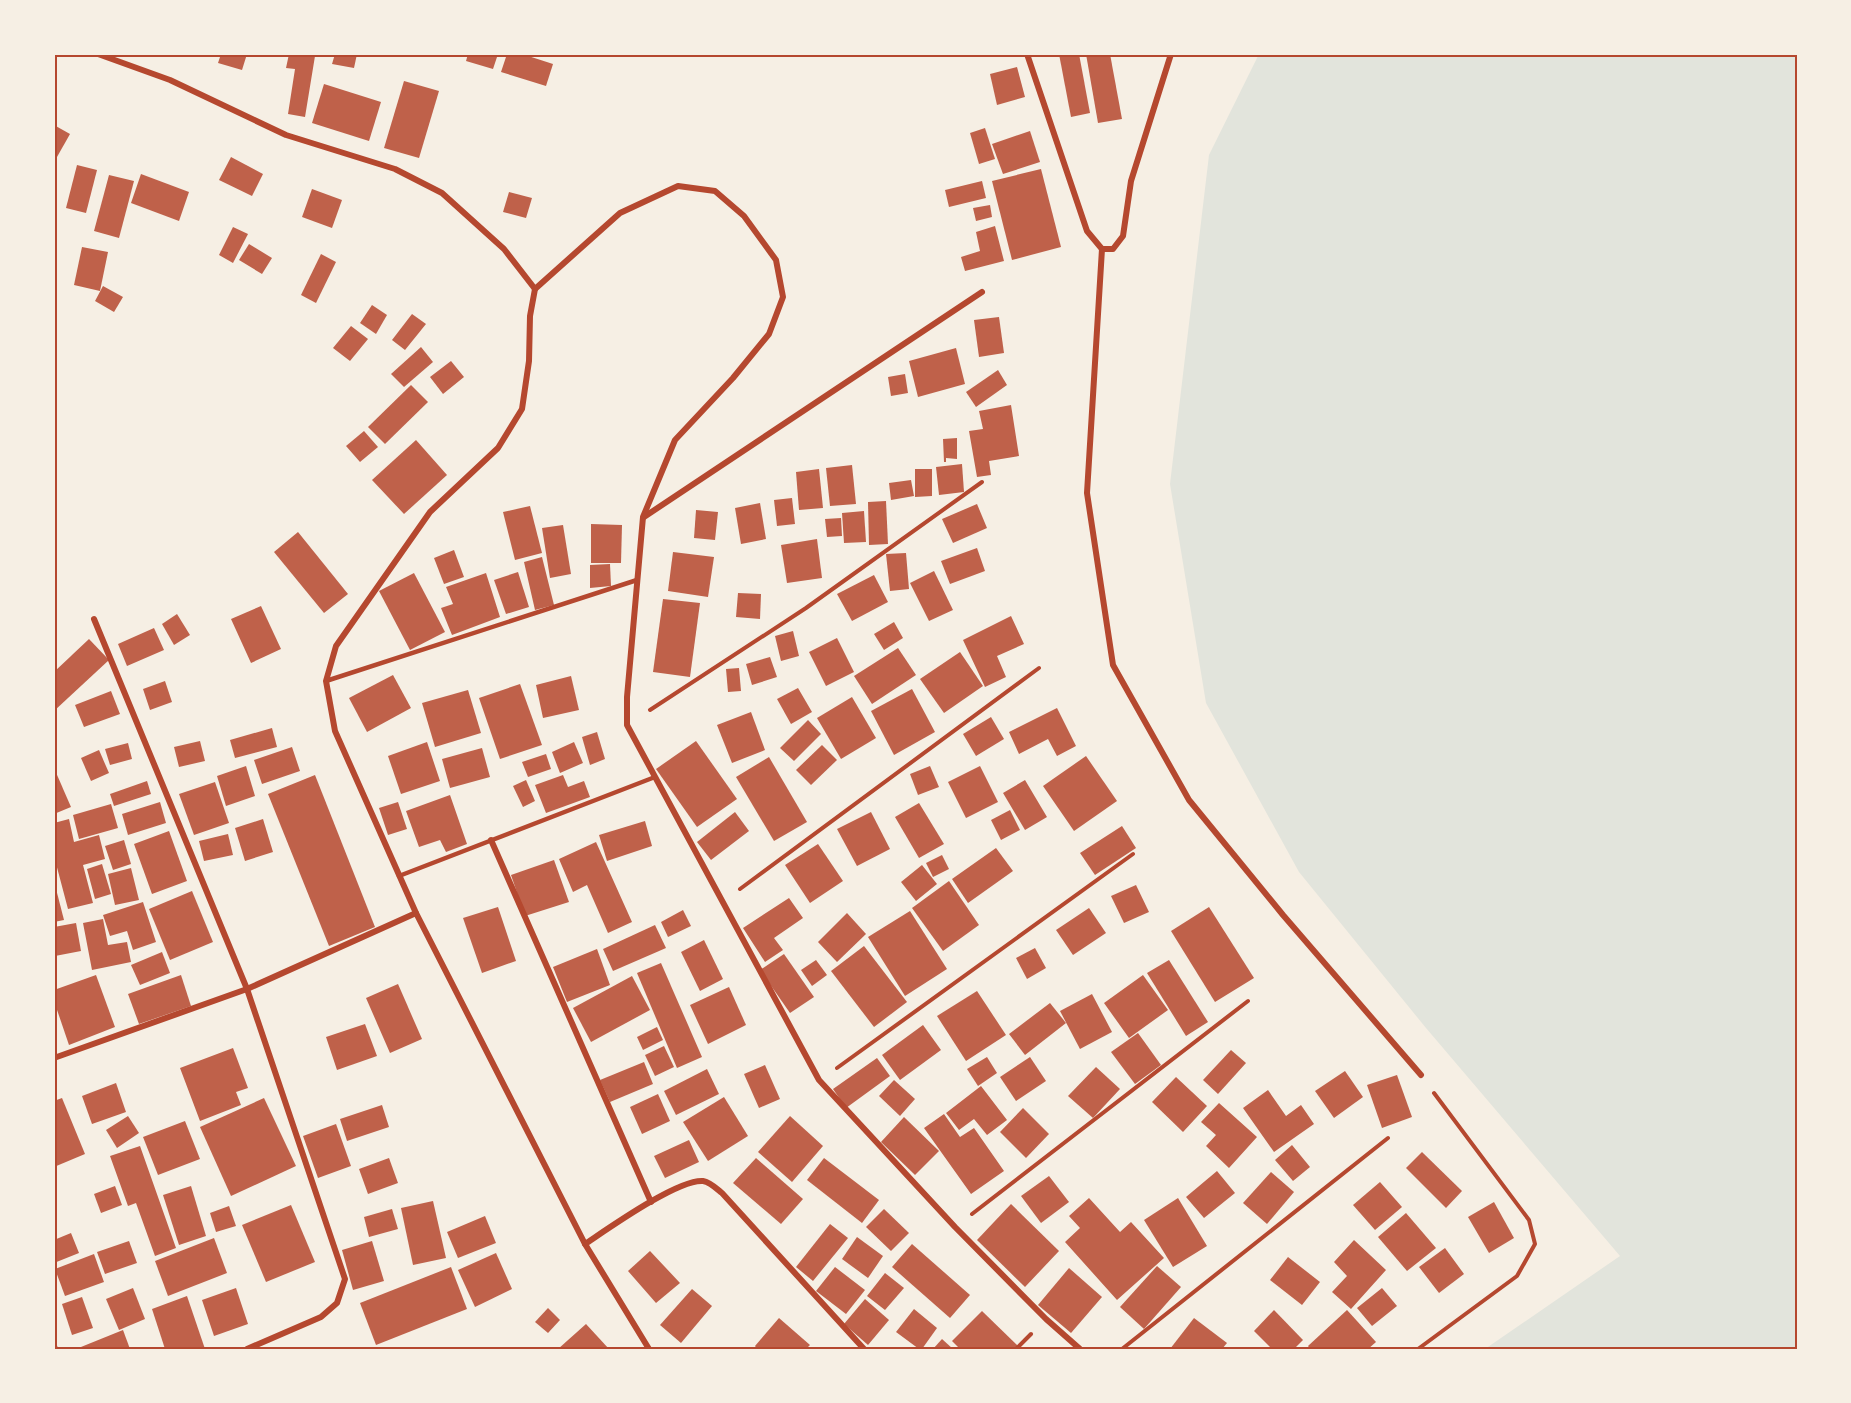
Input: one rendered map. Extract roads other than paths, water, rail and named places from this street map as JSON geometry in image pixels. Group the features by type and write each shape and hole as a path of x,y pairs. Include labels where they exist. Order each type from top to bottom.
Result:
{"street":[{"path":"98,54 170,80 286,135 395,169 442,193 504,249 535,289"},
{"path":"1027,54 1087,231 1102,249 1086,493 1113,665 1189,800 1283,915 1421,1075"},
{"path":"1102,249 1113,249 1123,236 1131,181 1171,54"},
{"path":"649,1349 585,1244 416,913 335,732 326,681 336,646 430,512 498,448 522,409 529,361 530,316 535,289 620,213 678,186 715,191 744,216 776,260 783,297 769,334 733,378 675,440 644,517 627,697 627,725 819,1080 955,1227 1046,1319 1080,1349"},
{"path":"644,517 982,292"},
{"path":"94,619 247,989 345,1279 337,1303 321,1317 247,1349"},
{"path":"491,840 651,1202"},
{"path":"54,1058 247,989 416,913"},
{"path":"585,1244 651,1202 692,1182 706,1181 722,1193 864,1349"}],"lane":[{"path":"326,681 637,580"},
{"path":"399,876 655,777"}]}
